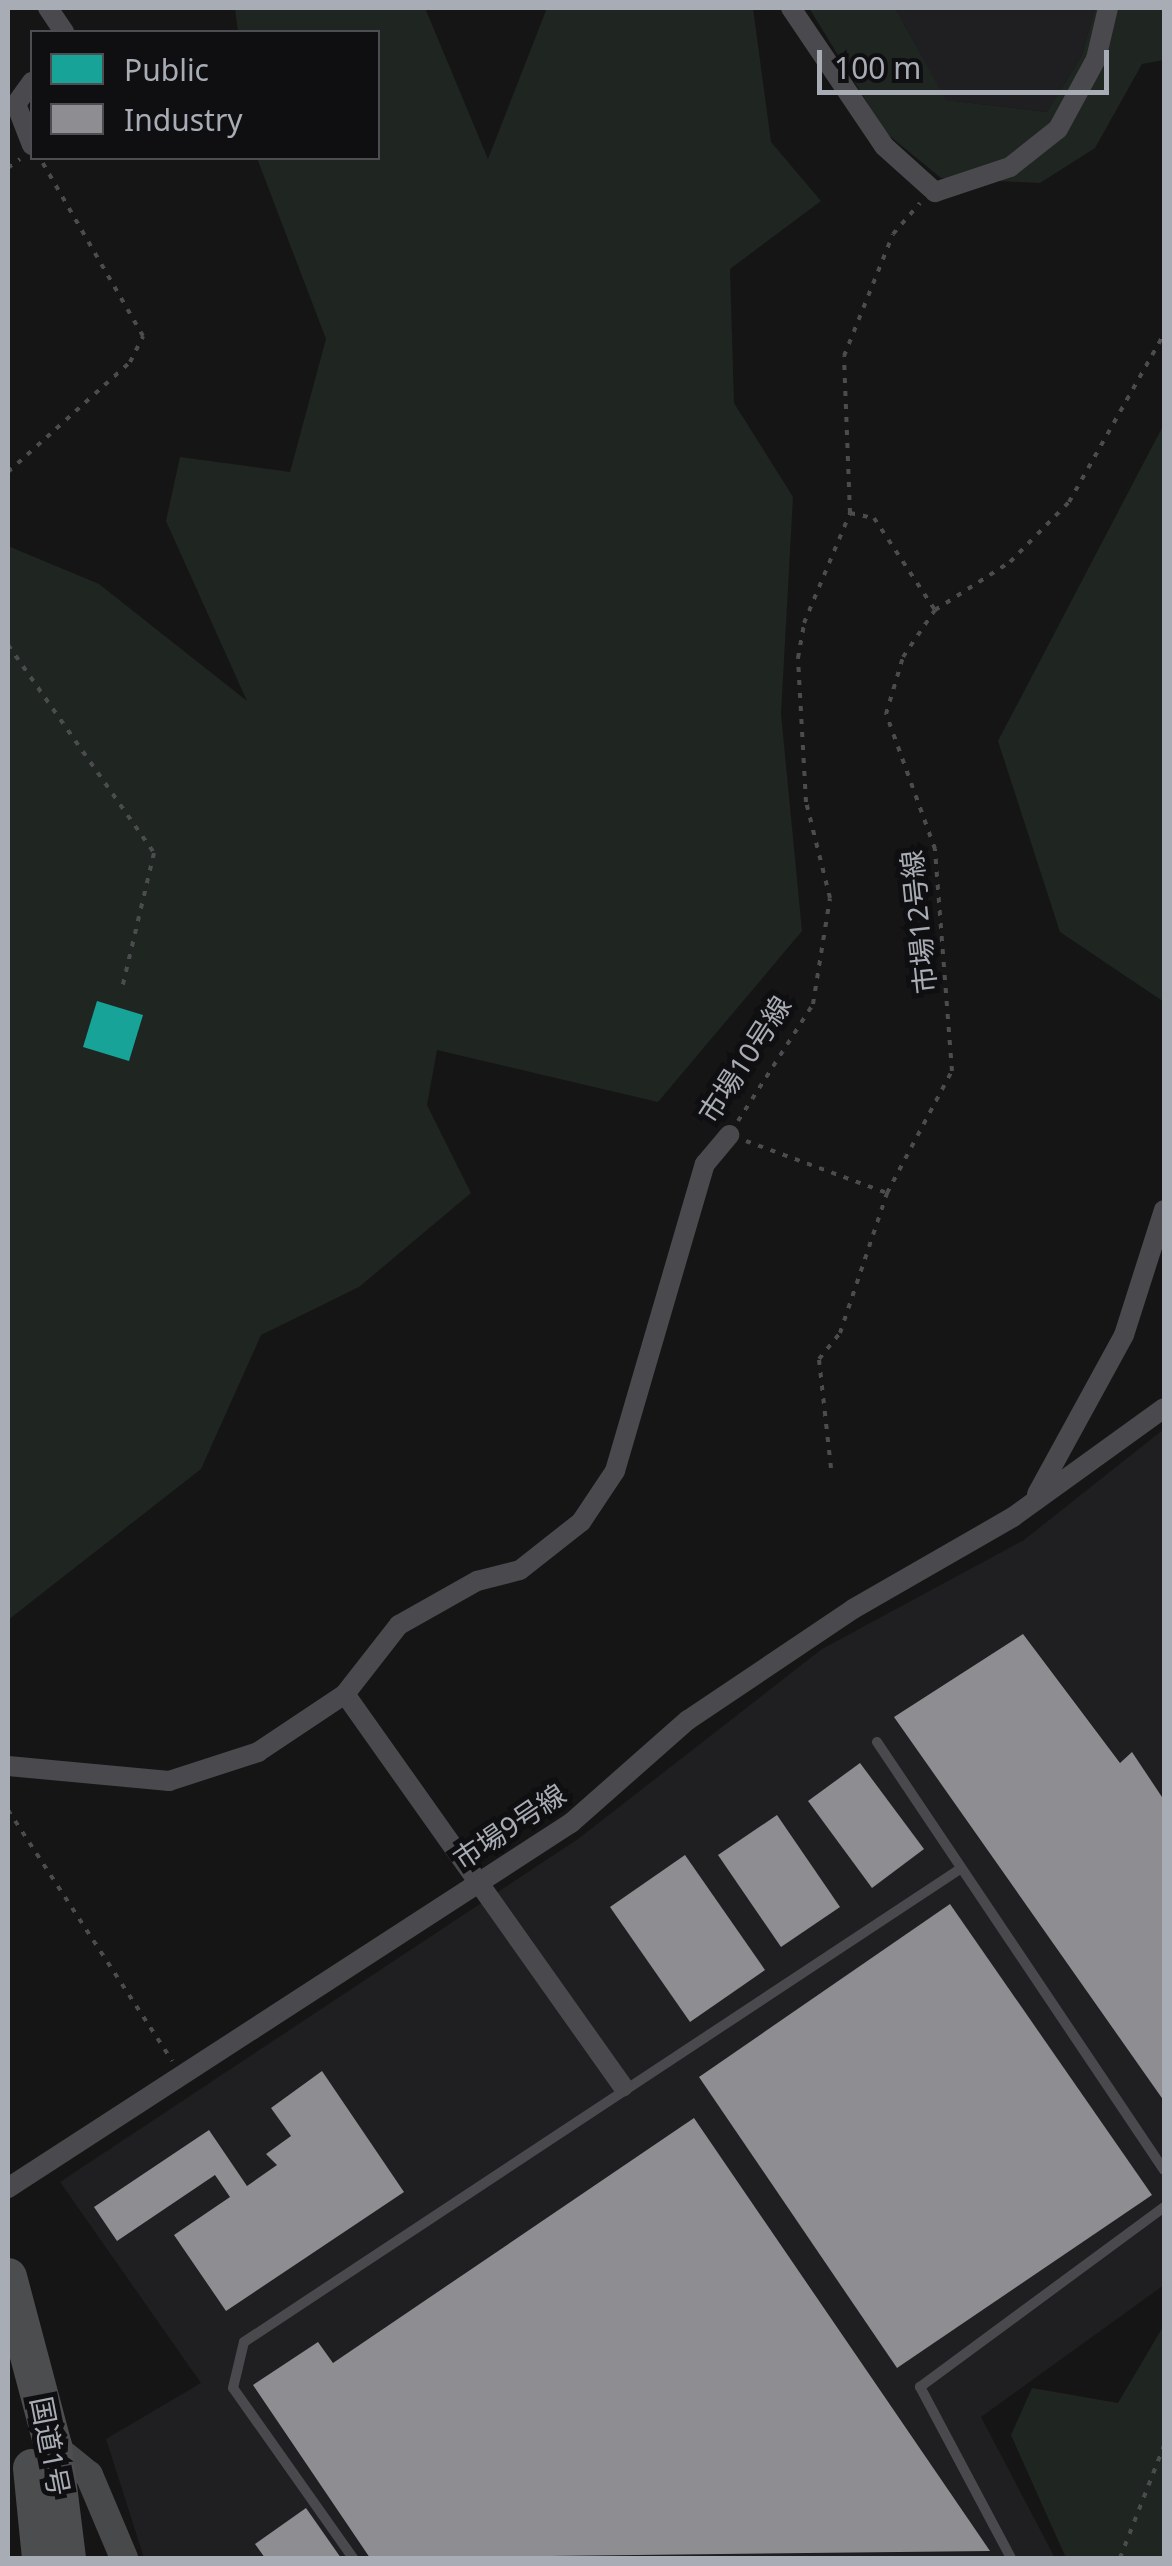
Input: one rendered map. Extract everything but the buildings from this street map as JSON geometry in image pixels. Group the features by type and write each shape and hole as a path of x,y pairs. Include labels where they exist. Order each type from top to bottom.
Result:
{"highway":[{"name":"国道1号","path":"8,2277 53,2446 67,2558"},
{"name":"国道1号","path":"8,2344 41,2558"}],"main road":[{"path":"53,2446 90,2475 124,2558"}],"street":[{"path":"48,8 63,30"},
{"path":"791,8 884,146 935,192 1010,167 1058,128 1096,59 1108,8"},
{"path":"30,85 16,104 30,140"},
{"name":"市場10号線","path":"8,1766 169,1781 258,1752 345,1694 399,1625 477,1581 520,1570 581,1522 615,1472 706,1164 729,1135"},
{"path":"1034,1500 1124,1335 1164,1210"},
{"name":"市場9号線","path":"8,2188 571,1823 688,1720 1034,1500 1164,1408"},
{"path":"345,1694 624,2088"}],"lane":[{"path":"877,1742 1164,2170"},
{"path":"353,2558 233,2388 244,2342 960,1870"},
{"path":"1011,2558 920,2387 1164,2207"}],"path":[{"path":"8,472 130,362 143,336 40,160"},
{"name":"市場10号線","path":"729,1135 813,1004 830,898 806,802 798,658 804,622 850,513 844,356 893,234 935,192"},
{"name":"市場12号線","path":"832,1468 818,1359 840,1333 887,1193 952,1071 934,850 886,714 902,657 935,610 1010,562 1069,502 1164,334"},
{"path":"850,513 874,518 935,610"},
{"path":"8,645 154,852 122,988"},
{"path":"729,1135 887,1193"},
{"path":"8,1810 181,2074"},
{"path":"1120,2558 1164,2446"}],"shaded area":[{"path":"235,8 425,8 488,159 547,8 753,8 771,142 821,201 730,269 734,403 793,497 781,714 802,931 658,1102 437,1050 427,1105 471,1193 359,1287 261,1335 201,1469 8,1620 8,546 99,584 247,701 166,521 180,457 290,472 326,339 258,160 380,160 380,30 238,30"},
{"path":"809,8 895,8 946,100 1047,112 1082,55 1095,8 1164,8 1164,60 1142,64 1095,148 1040,183 941,178 886,133"},
{"path":"895,8 1095,8 1082,55 1047,112 945,100"},
{"path":"1164,424 1164,1002 1060,932 998,741"},
{"path":"1164,1429 1164,2285 981,2417 1055,2558 144,2558 106,2439 201,2383 60,2182 578,1839 822,1649 1024,1540"},
{"path":"1164,2325 1164,2558 1066,2558 1011,2435 1032,2388 1118,2403"}]}
